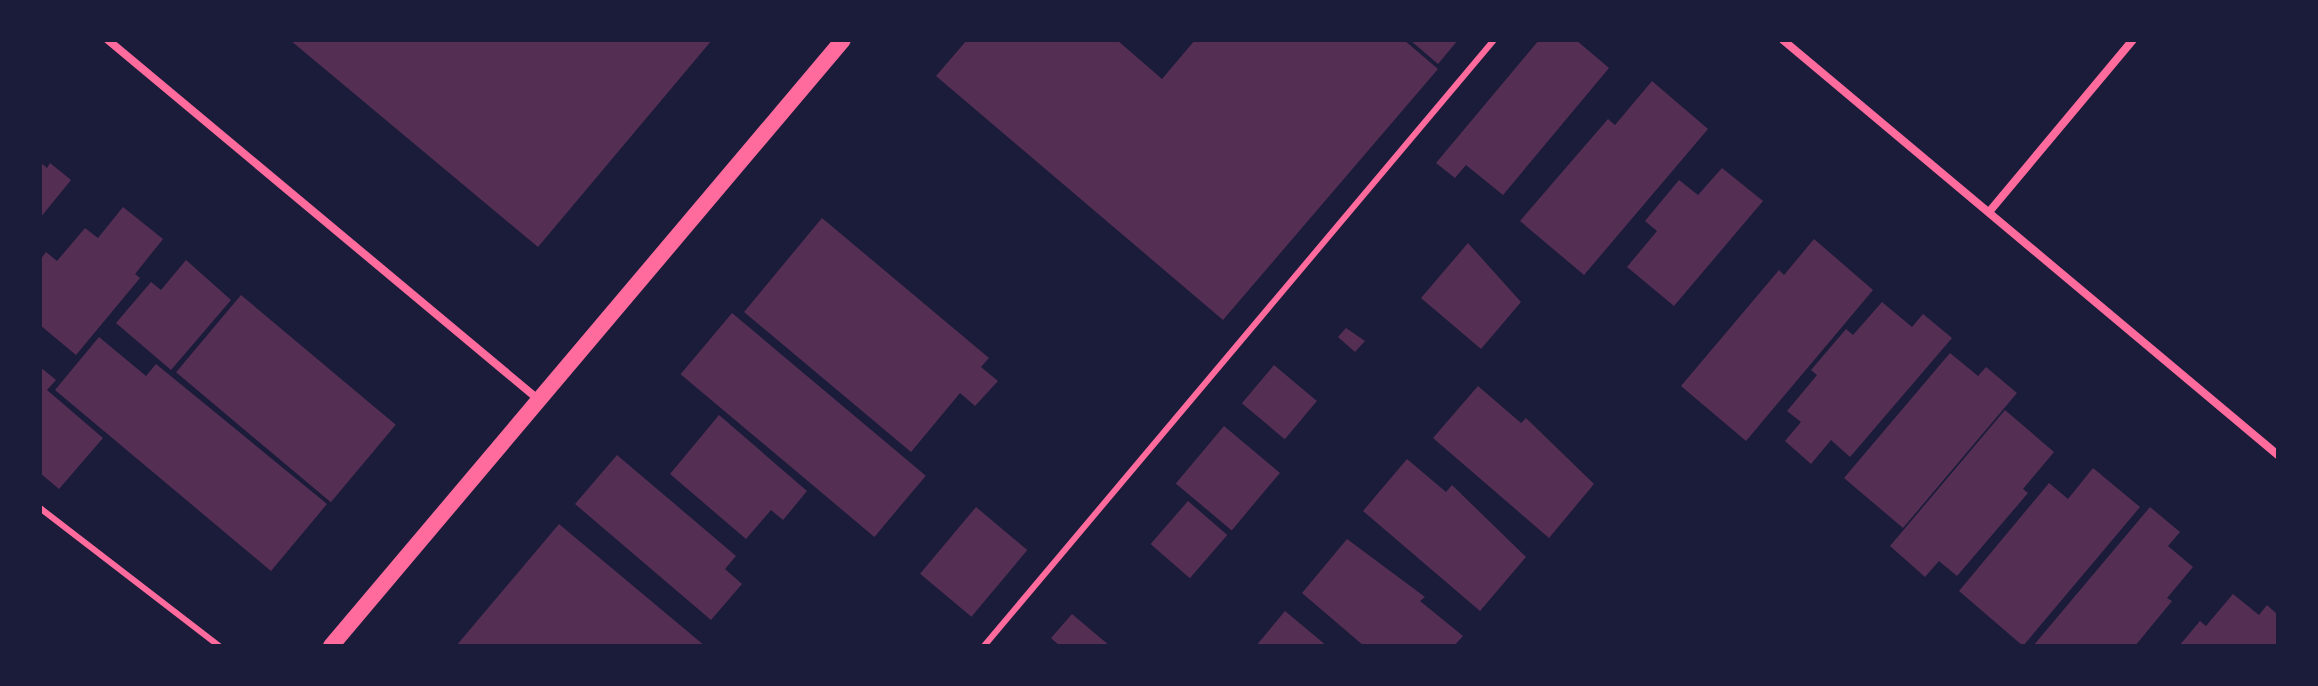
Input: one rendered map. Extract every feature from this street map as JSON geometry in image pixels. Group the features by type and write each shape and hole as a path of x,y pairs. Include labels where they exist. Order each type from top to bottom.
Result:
{"main road":[{"path":"331,646 843,40"}],"street":[{"path":"108,40 539,400"},
{"path":"1783,40 2278,455"},
{"path":"1989,212 2133,40"}],"lane":[{"path":"984,646 1494,40"},
{"path":"40,508 219,646"}],"building":[{"path":"290,40 712,40 538,247"},
{"path":"967,40 1117,40 1162,79 1195,40 1404,40 1438,69 1223,320 936,76"},
{"path":"1410,40 1458,40 1438,64"},
{"path":"1539,40 1576,40 1609,68 1503,195 1466,165 1455,178 1436,163"},
{"path":"1652,81 1708,129 1584,275 1520,221 1608,119 1615,125"},
{"path":"40,162 47,168 50,163 71,180 40,218"},
{"path":"1722,168 1763,201 1674,306 1627,267 1657,231 1645,221 1679,180 1698,195"},
{"path":"123,207 163,239 135,274 140,278 76,355 40,325 40,260 46,252 57,261 85,228 98,238"},
{"path":"822,218 989,358 981,367 998,381 975,406 960,393 911,452 744,312"},
{"path":"1814,239 1873,290 1746,441 1681,386 1779,270 1784,275"},
{"path":"1468,243 1521,302 1481,349 1421,298"},
{"path":"186,260 231,300 171,370 116,323 151,282 161,290"},
{"path":"241,295 396,425 331,502 176,372"},
{"path":"1882,302 1912,327 1923,314 1952,338 1850,457 1831,440 1811,464 1785,441 1801,422 1787,411 1817,375 1811,370 1846,329 1853,335"},
{"path":"732,313 926,476 874,537 681,374"},
{"path":"1346,328 1365,341 1355,352 1338,337"},
{"path":"99,337 146,376 156,364 327,504 271,571 55,390"},
{"path":"1950,353 1978,376 1986,367 2017,393 1903,528 1844,478"},
{"path":"1274,365 1317,401 1285,439 1242,403"},
{"path":"40,367 56,380 47,390 103,438 59,489 40,473"},
{"path":"1478,386 1521,423 1526,418 1594,484 1549,538 1433,438"},
{"path":"2005,410 2054,452 2023,489 2028,493 1957,576 1939,561 1925,577 1890,546"},
{"path":"719,415 807,491 783,520 771,510 746,539 670,474"},
{"path":"1224,426 1280,473 1232,530 1176,483"},
{"path":"617,455 736,556 725,569 742,584 711,620 575,504"},
{"path":"1407,459 1446,492 1452,485 1526,557 1480,611 1363,511"},
{"path":"2093,468 2140,507 2023,646 1959,591 2049,483 2068,499"},
{"path":"1188,501 1227,535 1190,578 1151,544"},
{"path":"976,507 1027,550 971,617 920,574"},
{"path":"2150,507 2180,532 2168,546 2193,567 2167,598 2172,601 2135,646 2033,646"},
{"path":"559,524 705,646 456,646"},
{"path":"1347,539 1425,597 1420,601 1463,636 1454,646 1364,646 1302,593"},
{"path":"2233,594 2259,615 2267,605 2278,615 2278,646 2179,646 2200,621 2206,626"},
{"path":"1285,611 1327,646 1256,646"},
{"path":"1072,614 1110,646 1060,646 1051,638"}]}
